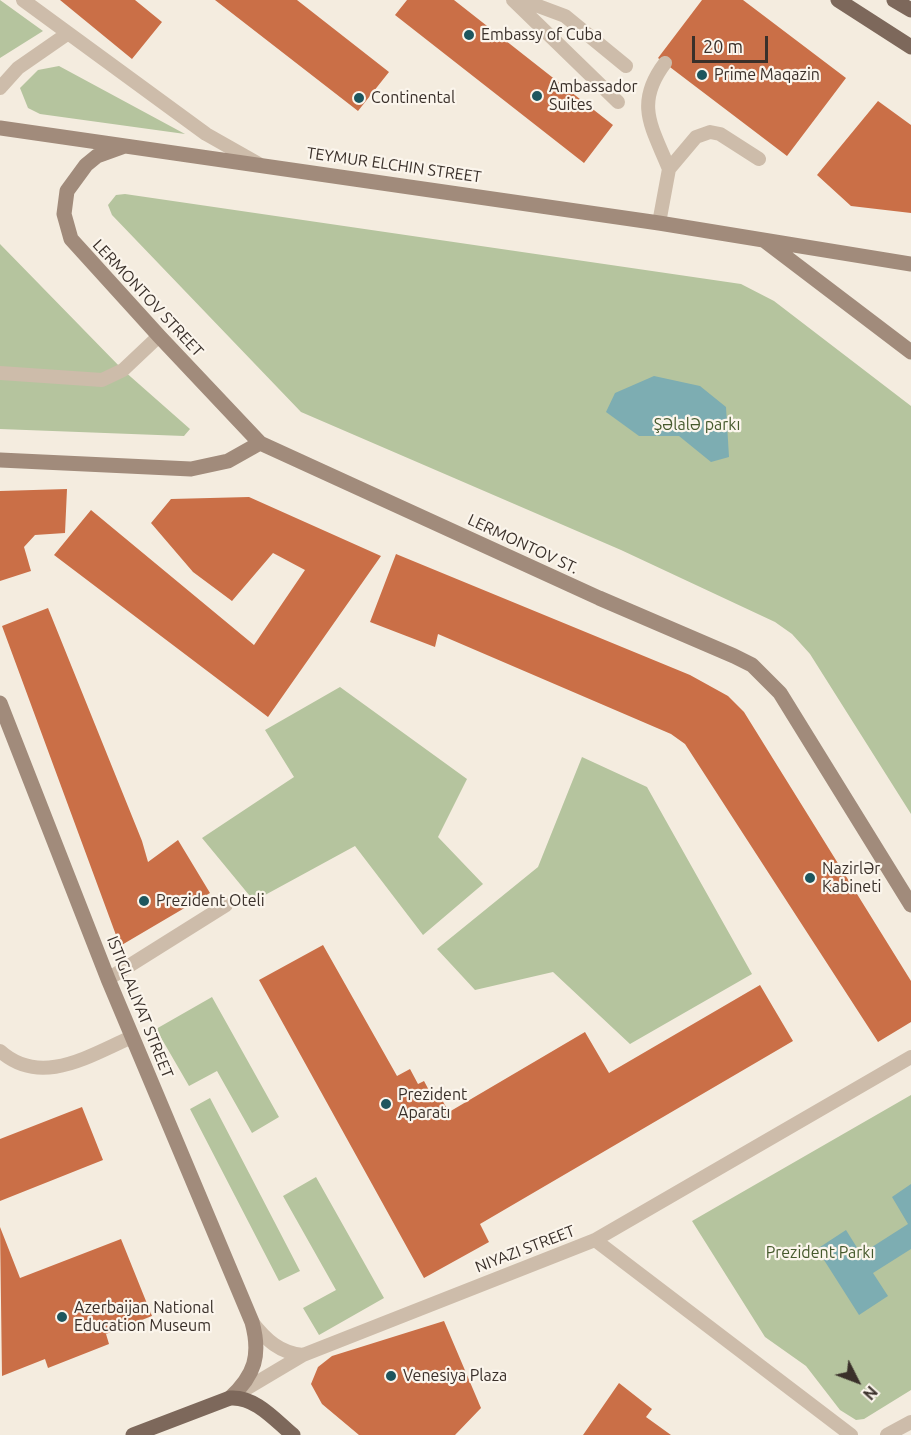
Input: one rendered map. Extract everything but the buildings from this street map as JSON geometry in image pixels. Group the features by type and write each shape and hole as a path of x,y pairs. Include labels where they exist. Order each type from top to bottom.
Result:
{"main road":[{"path":"838,0 911,47"},
{"path":"894,0 911,10"},
{"name":"TEYMUR ELCHIN STREET","path":"0,128 122,147 260,164 763,239"},
{"name":"LERMONTOV STREET","path":"122,147 97,156 75,178 64,203 66,227 81,253 260,443"},
{"path":"763,239 911,264"},
{"path":"763,239 911,352"},
{"path":"0,460 191,469 214,466 228,461 260,443"},
{"name":"LERMONTOV ST.","path":"260,443 599,598 753,665 780,693 911,905"},
{"name":"ISTIGLALIYAT STREET","path":"0,703 108,979 252,1322 258,1346 254,1364 247,1380 230,1398"},
{"path":"230,1398 249,1401 293,1435"},
{"name":"NIYAZI STREET","path":"134,1435 230,1398"}],"lane":[{"path":"23,0 206,134 260,164"},
{"path":"513,0 618,102"},
{"path":"522,0 565,16 626,66"},
{"path":"0,88 18,68 67,34"},
{"path":"665,63 650,87 647,110 669,169"},
{"path":"659,223 669,169 696,137 710,132 720,134 759,159"},
{"path":"0,373 102,380 123,370 159,336"},
{"path":"108,979 226,905"},
{"path":"0,1051 26,1068 46,1069 67,1065 132,1037"},
{"name":"NIYAZI STREET","path":"230,1398 303,1355 595,1240 911,1057"},
{"path":"595,1240 851,1435"},
{"path":"252,1322 267,1340 282,1350 303,1355"},
{"path":"887,1435 911,1422"}],"green space":[{"path":"0,0 43,31 0,58"},
{"path":"59,66 185,134 40,114 28,108 20,88 38,70"},
{"name":"Şəlalə parkı","path":"125,194 741,284 774,301 911,406 911,814 810,654 792,634 775,622 621,550 301,412 112,215 108,205 116,195"},
{"path":"0,244 123,370 190,429 184,436 0,429"},
{"path":"340,687 467,779 438,837 483,884 423,935 355,846 254,901 202,838 294,777 265,730"},
{"path":"582,757 647,787 752,974 630,1044 553,972 475,990 437,949 538,867"},
{"path":"212,997 279,1117 252,1133 217,1071 189,1086 156,1029"},
{"name":"Prezident Parkı","path":"911,1095 911,1390 864,1419 856,1420 840,1410 806,1366 765,1337 692,1221"},
{"path":"210,1098 300,1271 279,1281 190,1109"},
{"path":"316,1177 384,1298 319,1335 303,1308 336,1290 283,1196"}],"water":[{"path":"654,376 700,386 726,407 729,457 711,462 679,436 639,436 606,412 615,393"},
{"path":"911,1184 911,1249 873,1273 888,1296 859,1315 817,1249 846,1230 861,1254 908,1224 892,1197"}],"place":[{"name":"Embassy of Cuba","path":"469,35"},
{"name":"Prime Maqazin","path":"702,75"},
{"name":"Ambassador Suites","path":"537,96"},
{"name":"Continental","path":"359,98"},
{"name":"Nazirlər Kabineti","path":"810,878"},
{"name":"Prezident Oteli","path":"144,901"},
{"name":"Prezident Aparatı","path":"386,1104"},
{"name":"Azerbaijan National Education Museum","path":"62,1317"},
{"name":"Venesiya Plaza","path":"391,1376"}]}
